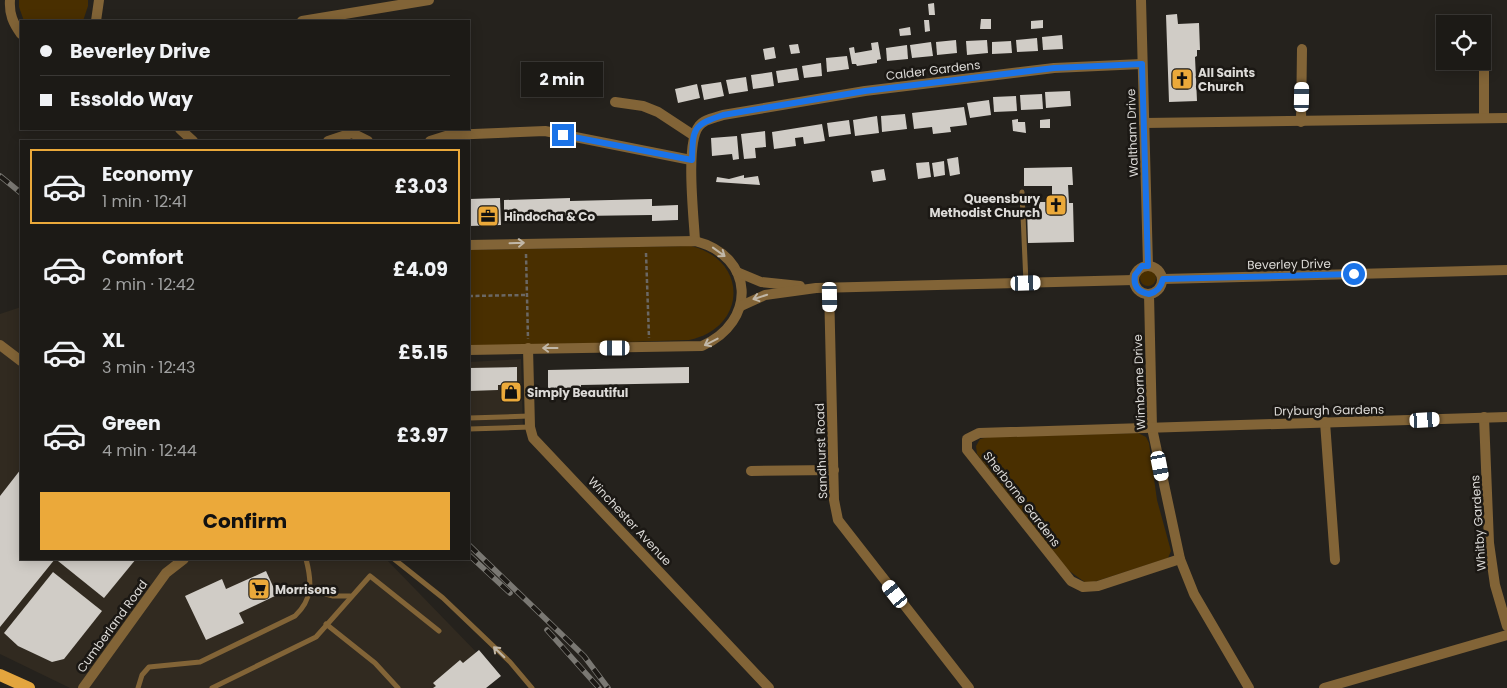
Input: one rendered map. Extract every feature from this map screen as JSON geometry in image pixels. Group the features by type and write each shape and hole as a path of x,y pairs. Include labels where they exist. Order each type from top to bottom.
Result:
{"main road":[{"path":"0,675 29,688"}],"street":[{"path":"10,0 9,10 14,24 20,33"},
{"path":"99,0 99,20"},
{"path":"308,20 429,0"},
{"name":"Waltham Drive","path":"1140,0 1148,266"},
{"path":"1301,122 1302,48"},
{"name":"Calder Gardens","path":"693,135 703,122 723,115 865,91 1054,68 1142,64"},
{"path":"1484,70 1484,118"},
{"path":"615,102 643,106 658,112 693,135 695,241"},
{"path":"1144,123 1507,118"},
{"path":"181,130 191,140"},
{"path":"433,140 449,135 544,131 692,160"},
{"path":"331,140 352,133 366,140"},
{"path":"470,245 695,241 718,250 727,258 737,272 741,290 741,306 731,326 715,340 695,347 470,350"},
{"path":"1148,266 1158,269 1163,279 1159,290 1149,294 1138,290 1134,280 1138,270 1148,266"},
{"name":"Beverley Drive","path":"1163,279 1507,270"},
{"path":"737,272 761,282 816,288"},
{"path":"741,306 765,295 830,287 1134,280"},
{"name":"Sandhurst Road","path":"830,287 834,500 838,520 969,688"},
{"name":"Wimborne Drive","path":"1149,294 1152,428 1166,502 1180,559 1194,594 1249,688"},
{"path":"0,345 20,360"},
{"name":"Winchester Avenue","path":"528,348 529,416 533,438 769,688"},
{"name":"Whitby Gardens","path":"1484,417 1489,544 1495,586 1507,626"},
{"name":"Dryburgh Gardens","path":"1152,428 1507,417"},
{"path":"1325,422 1335,560"},
{"name":"Sherborne Gardens","path":"1152,428 979,433 967,439 967,450 1071,582 1083,587 1098,586 1180,559"},
{"path":"751,472 834,470"},
{"name":"Cumberland Road","path":"83,688 166,573 183,560"},
{"path":"1324,688 1507,635"}],"lane":[{"path":"1022,192 1026,283"},
{"path":"470,418 529,416"},
{"path":"470,429 530,427"},
{"path":"138,688 142,675 149,667 200,662 295,616 303,609 311,590 312,581 306,560"},
{"path":"395,560 443,598 510,662 532,688"},
{"path":"212,688 316,638 350,596 370,576 438,631"},
{"path":"311,590 333,596 350,596"},
{"path":"326,624 375,664 396,687"}],"path":[{"path":"646,242 649,348"},
{"path":"526,243 528,348"},
{"path":"470,296 527,295"}],"shaded area":[{"path":"19,0 88,0 83,20 24,20 19,7"},
{"path":"691,246 710,254 723,265 731,279 734,294 730,309 722,322 708,333 689,340 470,347 470,250"},
{"path":"1145,270 1151,270 1156,275 1154,284 1145,286 1140,281 1140,275"},
{"path":"20,307 20,560 387,560 482,658 445,688 70,688 0,654 0,314"},
{"path":"521,359 523,429 470,429 470,362"},
{"path":"1138,433 1146,437 1149,443 1157,500 1171,551 1168,558 1086,583 1068,570 977,454 976,446 980,439 989,437"}],"building":[{"path":"934,3 935,15 929,15 928,4"},
{"name":"All Saints Church","path":"1177,14 1178,24 1199,23 1200,50 1197,50 1197,56 1195,57 1197,101 1169,102 1166,15"},
{"path":"981,19 991,19 991,29 980,29"},
{"path":"924,20 929,20 930,31 925,32"},
{"path":"1043,20 1043,28 1031,29 1031,21"},
{"path":"910,27 911,35 900,36 899,29"},
{"path":"1062,35 1063,49 1043,50 1042,37"},
{"path":"1037,38 1038,51 1017,52 1016,40"},
{"path":"956,40 957,53 937,55 936,42"},
{"path":"987,40 988,53 967,55 966,41"},
{"path":"1011,41 1012,53 992,54 992,42"},
{"path":"878,42 881,59 877,60 877,63 857,66 852,64 849,48 854,47 855,53 872,50 871,43"},
{"path":"931,42 933,56 912,58 910,45"},
{"path":"798,44 800,53 791,54 789,45"},
{"path":"907,45 908,59 887,61 886,48"},
{"path":"774,47 776,58 765,60 763,49"},
{"path":"847,56 849,69 827,72 826,58"},
{"path":"821,63 822,76 804,78 802,66"},
{"path":"797,68 799,80 778,83 776,71"},
{"path":"772,72 774,86 753,89 751,75"},
{"path":"746,77 748,91 729,94 726,80"},
{"path":"721,82 724,96 704,100 701,85"},
{"path":"697,84 700,98 678,103 675,89"},
{"path":"1070,91 1071,106 1046,108 1045,92"},
{"path":"1042,94 1043,109 1021,110 1020,95"},
{"path":"1016,96 1017,111 994,112 993,97"},
{"path":"989,100 991,115 970,118 967,103"},
{"path":"964,107 967,125 950,127 951,132 933,134 932,127 914,129 912,113"},
{"path":"905,114 907,129 882,132 881,116"},
{"path":"877,116 879,133 855,136 853,120"},
{"path":"1018,119 1018,122 1025,122 1026,133 1013,131 1012,120"},
{"path":"1050,119 1050,128 1040,128 1040,120"},
{"path":"849,120 851,134 829,137 827,123"},
{"path":"822,124 825,141 804,144 803,137 795,138 796,146 774,149 772,132"},
{"path":"765,131 766,147 755,148 756,158 744,159 741,134"},
{"path":"737,136 739,159 733,160 732,154 712,156 711,138"},
{"path":"958,157 960,174 950,176 947,159"},
{"path":"944,161 945,175 934,177 932,163"},
{"path":"929,162 931,177 918,179 916,163"},
{"name":"Queensbury Methodist Church","path":"1072,167 1073,185 1068,185 1069,203 1073,203 1074,242 1028,243 1027,208 1039,208 1039,202 1052,202 1052,186 1024,186 1024,168"},
{"path":"884,169 886,180 873,182 871,171"},
{"path":"744,175 744,178 758,176 760,185 716,182 717,177 729,179"},
{"path":"500,198 501,225 470,226 470,199"},
{"path":"570,198 570,201 652,199 652,206 678,205 678,220 652,221 652,215 504,217 504,200"},
{"path":"517,367 517,385 498,385 498,390 470,391 470,368"},
{"path":"689,367 689,383 581,385 581,392 548,392 548,370"},
{"path":"20,470 20,560 54,560 0,627 0,496"},
{"path":"59,560 135,560 104,598"},
{"name":"Morrisons","path":"266,571 277,595 239,613 244,623 206,640 185,596 222,579 226,589"},
{"path":"53,572 102,611 64,659 52,662 18,646 4,633"},
{"path":"479,650 501,676 486,688 433,688 436,686 433,683 460,660 463,663"}],"railway":[{"path":"0,176 20,192"},
{"path":"470,546 584,656 608,688"},
{"path":"470,556 510,593"},
{"path":"547,630 599,688"}],"place":[{"name":"All Saints Church","path":"1182,79"},
{"name":"Queensbury Methodist Church","path":"1056,205"},
{"name":"Hindocha & Co","path":"488,216"},
{"name":"Simply Beautiful","path":"511,392"},
{"name":"Morrisons","path":"259,589"}],"route":[{"path":"563,135 692,160 693,135 698,127 703,122 723,115 865,91 1054,68 1142,64 1148,266 1142,266 1135,275 1135,286 1138,290 1143,293 1154,293 1159,290 1163,279 1354,274"}]}
